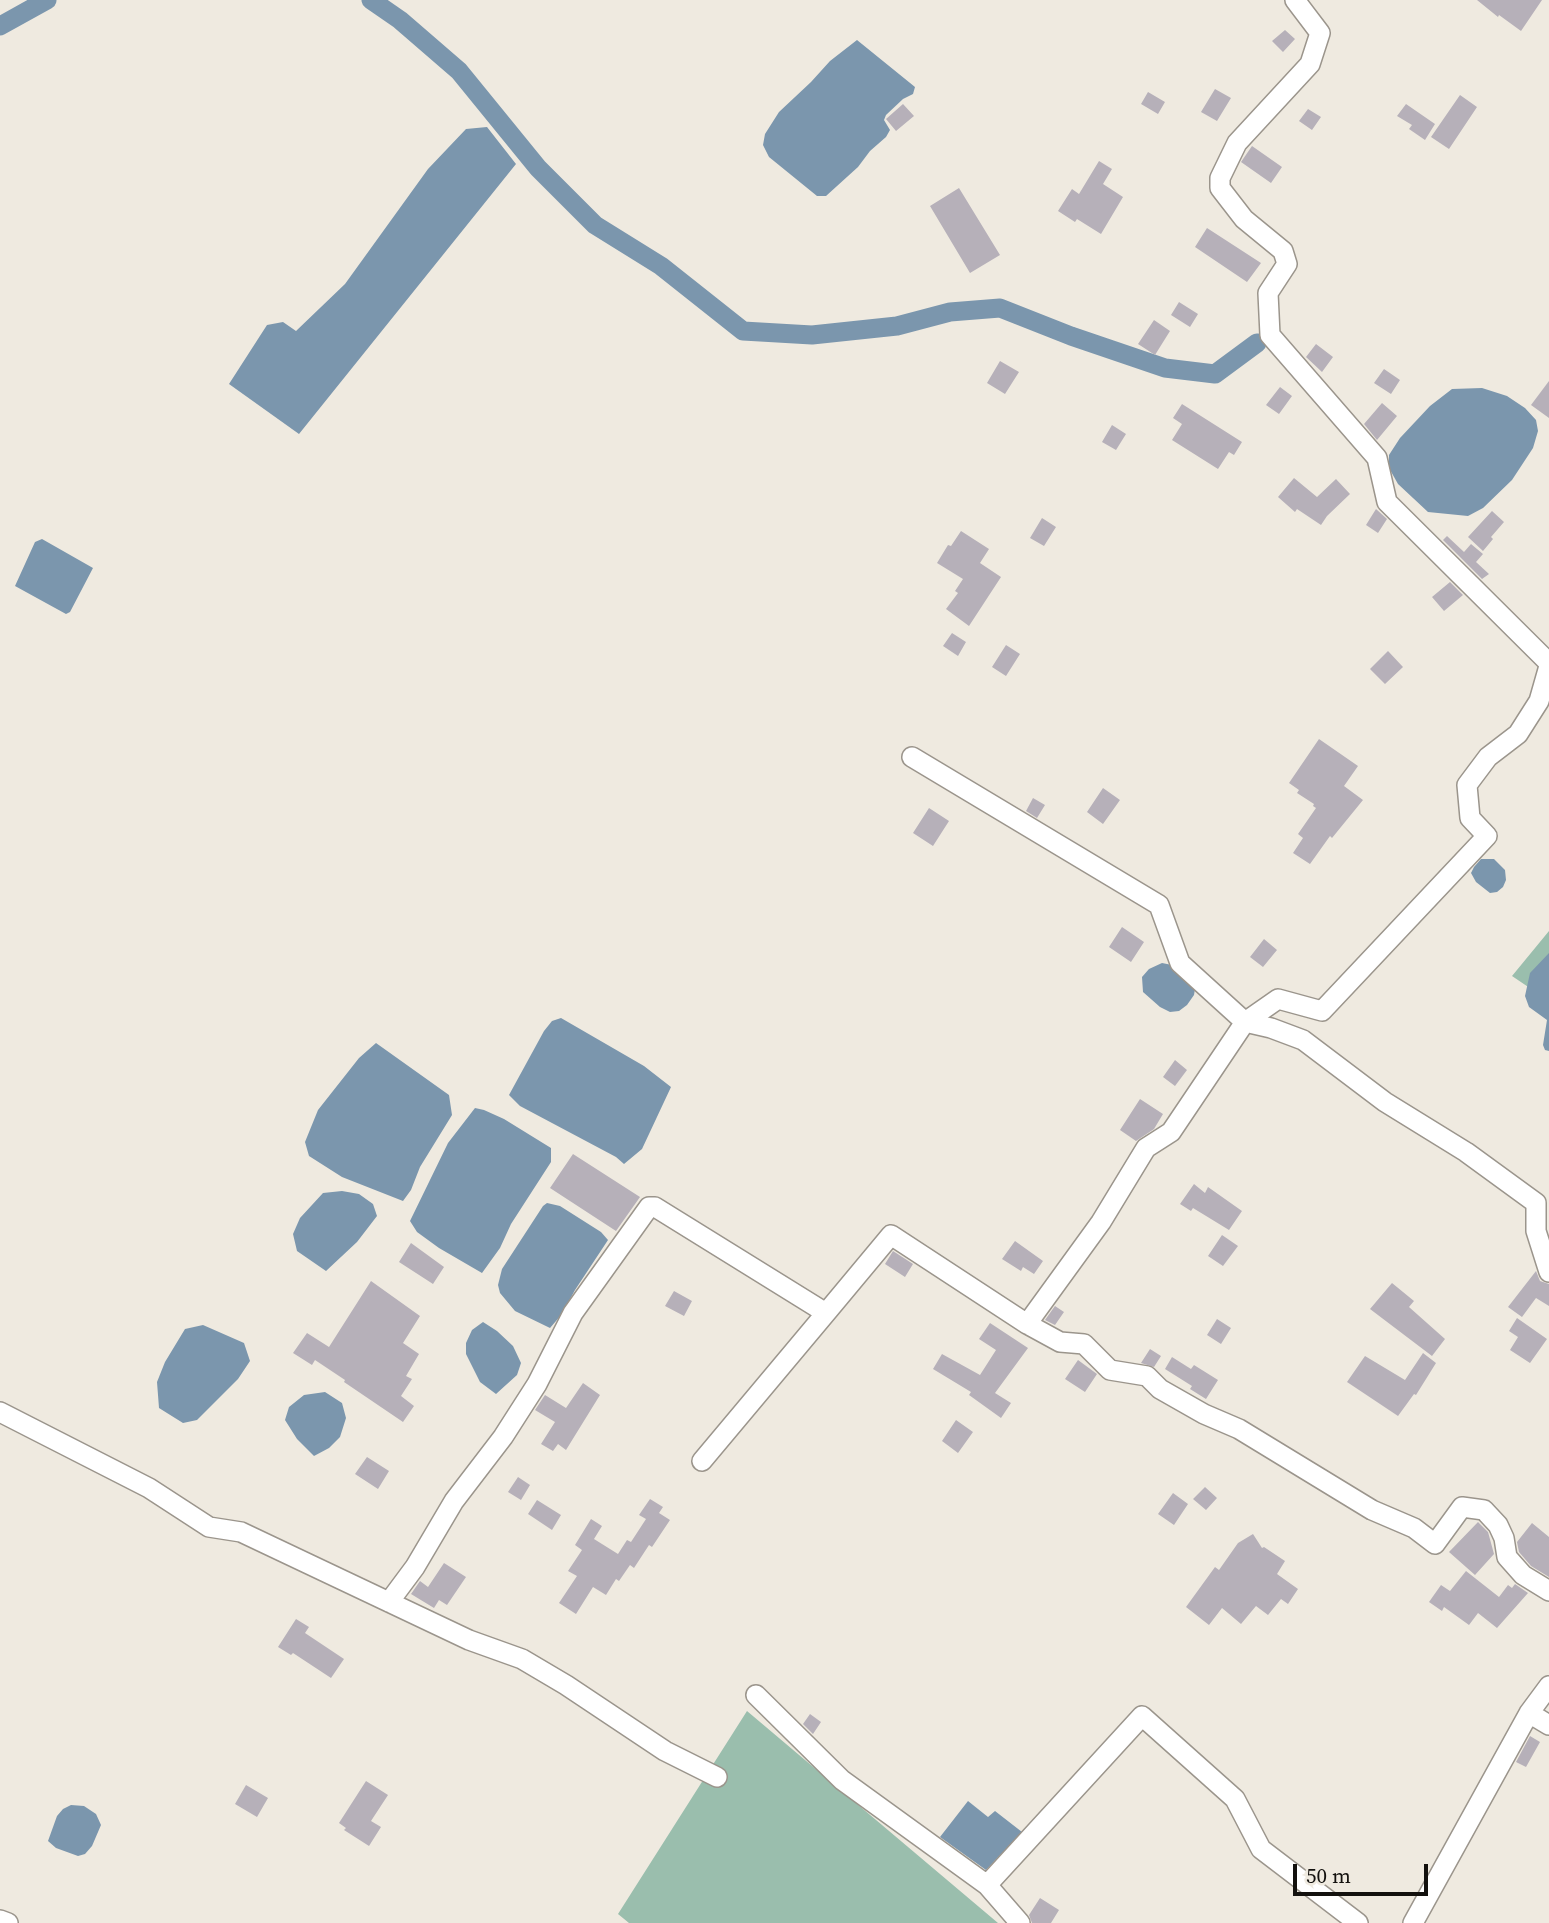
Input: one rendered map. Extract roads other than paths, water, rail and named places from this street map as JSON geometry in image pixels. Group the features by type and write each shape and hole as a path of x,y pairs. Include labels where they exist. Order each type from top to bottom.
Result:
{"street":[{"path":"1027,1324 1101,1222 1146,1148 1171,1132 1245,1022 1278,999 1322,1011 1487,836 1470,818 1467,785 1488,757 1518,734 1538,701 1549,665 1387,502 1377,458 1270,335 1268,293 1287,264 1283,251 1244,219 1220,188 1220,178 1237,144 1310,64 1320,33 1296,0"},
{"path":"912,757 1159,905 1180,963 1245,1022 1303,1040 1385,1102 1466,1152 1536,1203 1536,1231 1549,1272"},
{"path":"389,1602 415,1567 454,1501 503,1437 537,1384 573,1313 649,1208 655,1207 826,1313"},
{"path":"702,1461 891,1236 1027,1324 1060,1342 1084,1343 1110,1370 1147,1376 1160,1389 1204,1414 1239,1429 1372,1510 1414,1528 1435,1544 1462,1507 1483,1510 1498,1525 1504,1538 1507,1557 1523,1575 1549,1591"},
{"path":"0,1412 149,1489 209,1527 241,1532 469,1640 522,1659 665,1751 717,1777"},
{"path":"1413,1923 1529,1713 1549,1686"},
{"path":"756,1695 842,1780 987,1885 1020,1923"},
{"path":"1529,1713 1549,1725"},
{"path":"987,1885 1142,1716 1235,1799 1261,1849 1358,1923"},
{"path":"0,1920 8,1923"}],"water":[{"path":"857,40 915,87 913,94 903,99 886,115 884,120 890,130 886,137 826,196 817,196 769,157 763,145 765,134 779,112 830,61"},
{"path":"487,127 516,164 299,434 229,384 267,325 283,322 296,331 345,284 428,169 466,129"},
{"path":"1482,388 1507,396 1525,408 1536,420 1538,431 1533,448 1512,480 1483,508 1468,516 1428,512 1398,484 1389,468 1389,455 1400,438 1430,406 1452,389"},
{"path":"42,539 93,568 70,612 66,614 15,586 35,542"},
{"path":"1481,859 1494,859 1505,870 1506,880 1497,892 1490,893 1476,882 1471,873"},
{"path":"1549,953 1549,1051 1545,1050 1543,1045 1547,1020 1529,1007 1525,996 1530,973"},
{"path":"1162,963 1172,965 1195,989 1187,1005 1179,1011 1170,1012 1160,1007 1143,992 1142,977 1149,969"},
{"path":"561,1018 644,1066 671,1087 642,1149 624,1164 616,1157 520,1106 509,1095 544,1031 552,1021"},
{"path":"376,1043 449,1095 452,1115 403,1201 342,1177 309,1156 305,1142 318,1110 359,1058"},
{"path":"475,1108 504,1119 551,1148 551,1162 482,1273 439,1248 417,1232 410,1221 448,1143"},
{"path":"342,1191 359,1194 373,1204 377,1216 357,1242 326,1271 297,1251 293,1234 300,1218 323,1193"},
{"path":"547,1203 560,1206 601,1232 608,1240 562,1314 550,1328 515,1311 500,1293 498,1285 502,1269"},
{"path":"483,1322 513,1346 521,1363 517,1375 496,1394 480,1382 466,1354 466,1343 472,1330"},
{"path":"203,1325 244,1343 250,1361 238,1379 197,1420 183,1423 159,1408 157,1382 165,1362 185,1329"},
{"path":"325,1392 342,1403 346,1418 340,1437 329,1448 314,1456 297,1439 285,1420 289,1407 304,1395"},
{"path":"968,1801 988,1817 995,1811 1022,1832 986,1870 940,1837"},
{"path":"71,1805 84,1806 96,1814 101,1825 92,1846 85,1854 78,1856 56,1848 48,1841 57,1816"}],"waterway":[{"path":"0,26 47,0"},
{"path":"371,0 400,20 459,71 538,168 595,225 661,266 743,331 812,335 897,326 950,312 1000,308 1165,368 1215,374 1257,343"}]}
